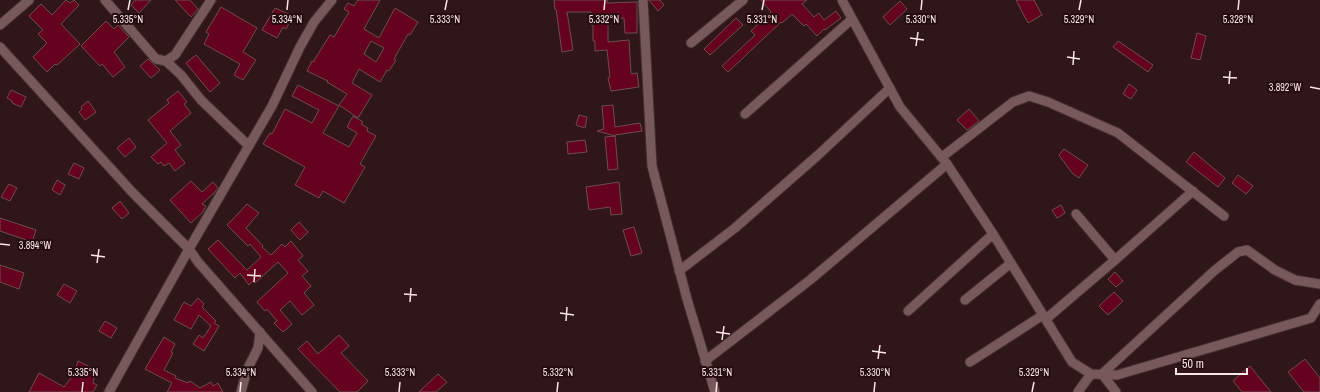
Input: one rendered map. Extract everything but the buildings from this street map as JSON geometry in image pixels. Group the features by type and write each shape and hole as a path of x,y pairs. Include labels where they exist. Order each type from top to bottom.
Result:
{"street":[{"path":"0,25 29,0"},
{"path":"105,0 156,59 166,61 181,75 201,100 249,146"},
{"path":"166,61 175,56 211,0"},
{"path":"109,392 189,249 272,106 300,47 314,22 332,0"},
{"path":"643,0 652,166 679,271 715,392"},
{"path":"692,43 743,0"},
{"path":"842,0 900,107 944,161 993,234 1072,362 1091,374 1117,375 1311,318 1320,304"},
{"path":"745,114 852,19"},
{"path":"0,47 133,193 189,249 198,262 312,392"},
{"path":"679,271 735,228 817,156 890,88"},
{"path":"705,361 810,280 1013,102 1029,96 1055,105 1118,133 1224,216"},
{"path":"970,362 1044,317 1115,260 1193,191"},
{"path":"1076,214 1115,260"},
{"path":"908,311 993,234"},
{"path":"1102,374 1214,271 1238,252 1247,250 1276,270 1295,280 1320,284"},
{"path":"965,300 1011,263"},
{"path":"241,392 247,370 258,348 260,332"},
{"path":"1078,392 1091,374"},
{"path":"1102,374 1116,392"}]}
